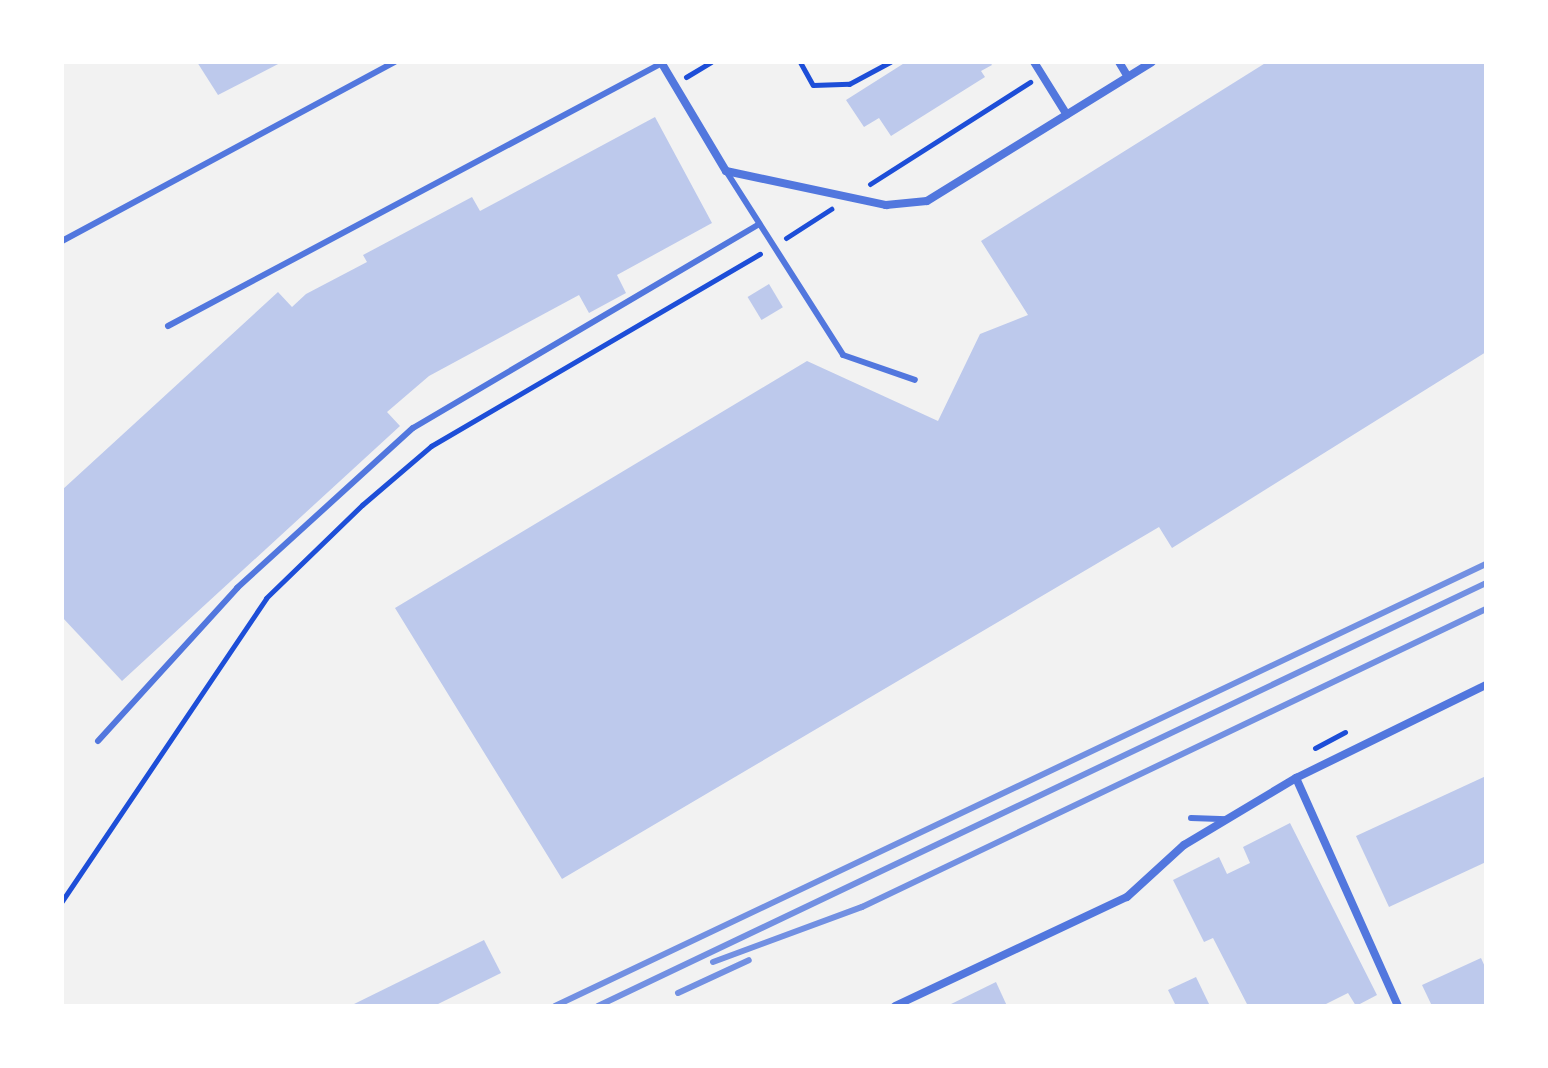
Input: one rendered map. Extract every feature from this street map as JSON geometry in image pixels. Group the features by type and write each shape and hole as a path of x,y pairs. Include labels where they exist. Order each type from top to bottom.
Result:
{"street":[{"path":"661,62 726,171 886,205 927,201 1152,62"},
{"path":"1034,62 1067,115"},
{"path":"1119,62 1128,77"},
{"path":"895,1006 1127,897 1184,845 1296,778 1486,685"},
{"path":"1296,778 1398,1006"}],"lane":[{"path":"62,241 395,62"},
{"path":"168,326 661,62"},
{"path":"726,171 843,355 915,380"},
{"path":"98,741 237,588 413,428 758,225"},
{"path":"1191,818 1231,819"}],"path":[{"path":"675,84 711,62"},
{"path":"800,62 813,85 849,84 890,62"},
{"path":"62,901 266,598 362,505 431,446 772,247 1042,74"}],"building":[{"path":"197,62 282,62 218,95"},
{"path":"906,62 990,62 992,65 981,71 985,77 891,136 879,118 864,127 846,100"},
{"path":"1267,62 1486,62 1486,352 1172,548 1159,527 562,879 395,608 807,361 938,421 980,334 1028,315 981,241"},
{"path":"655,117 712,223 617,275 626,293 589,313 579,295 429,376 387,412 400,426 122,681 62,617 62,490 278,292 292,307 306,294 367,262 363,255 472,197 480,211"},
{"path":"769,284 783,307 761,320 748,297"},
{"path":"1486,776 1486,862 1389,907 1356,836"},
{"path":"1290,823 1377,995 1356,1006 1348,993 1322,1006 1248,1006 1213,938 1204,942 1173,880 1219,857 1227,874 1250,863 1243,847"},
{"path":"484,940 501,973 434,1006 350,1006"},
{"path":"1481,958 1486,969 1486,1006 1432,1006 1422,985"},
{"path":"1196,977 1210,1006 1176,1006 1168,990"},
{"path":"996,982 1007,1006 947,1006"}],"railway":[{"path":"555,1006 1486,564"},
{"path":"598,1006 1486,583"},
{"path":"713,962 862,907 1486,609"},
{"path":"678,993 749,960"}]}
